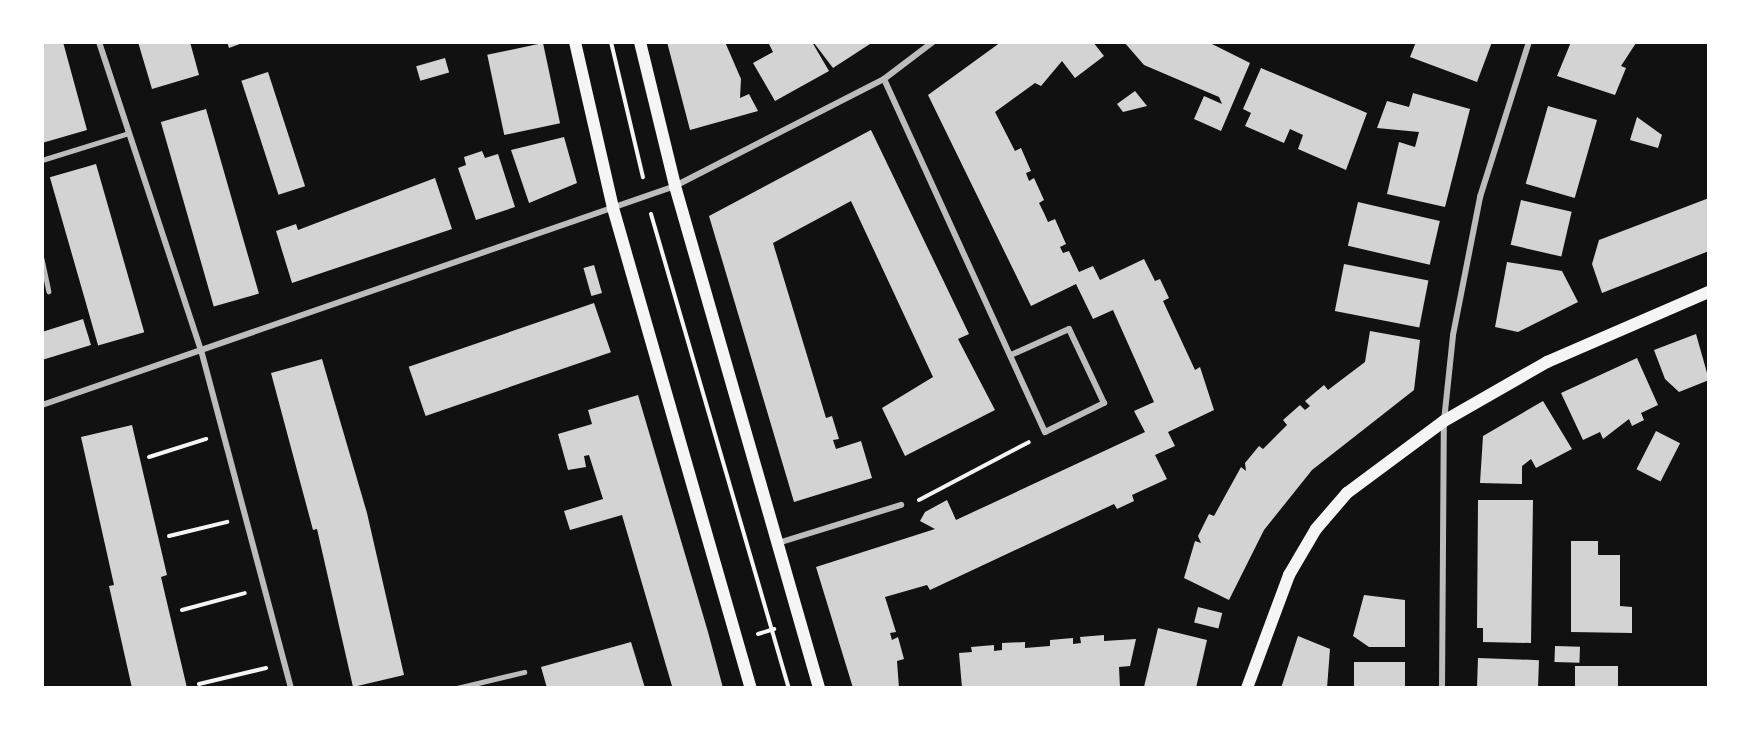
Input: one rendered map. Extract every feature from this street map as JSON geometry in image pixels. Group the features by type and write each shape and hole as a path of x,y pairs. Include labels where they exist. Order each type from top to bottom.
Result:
{"main road":[{"path":"575,42 613,208 751,688"},
{"path":"640,42 675,186 819,688"},
{"path":"1248,688 1289,575 1316,529 1371,473 1444,421 1547,362 1709,292"}],"street":[{"path":"99,42 201,350 248,517 291,688"},
{"path":"42,405 675,186 884,80 933,42"},
{"path":"1442,688 1444,421 1464,263 1512,82 1529,42"},
{"path":"884,80 1045,432 1104,404 1069,329 1011,355"},
{"path":"776,543 901,505"}],"lane":[{"path":"42,160 129,133"},
{"path":"42,259 49,291"},
{"path":"458,688 524,672"}],"path":[{"path":"611,42 648,196 789,688"},
{"path":"927,497 1045,432"},
{"path":"149,457 224,433"},
{"path":"169,536 248,517"},
{"path":"182,610 266,588"},
{"path":"737,640 800,622"},
{"path":"199,684 285,664"}],"building":[{"path":"42,42 63,42 87,130 42,143"},
{"path":"138,42 190,42 199,75 152,89"},
{"path":"227,42 245,42 229,48"},
{"path":"667,42 725,42 741,79 740,98 749,94 758,111 690,130"},
{"path":"768,42 812,42 829,71 775,101 753,63 773,52"},
{"path":"816,42 873,42 833,68 814,43"},
{"path":"1001,42 1093,42 1104,56 1075,78 1062,61 1041,86 1035,83 995,112 1015,151 1021,148 1031,171 1026,173 1029,181 1034,178 1044,200 1039,203 1048,222 1055,219 1066,244 1060,247 1063,253 1069,251 1079,272 1093,266 1100,280 1144,259 1155,281 1160,279 1169,298 1163,301 1195,370 1200,367 1214,410 1168,432 1175,446 1155,455 1167,479 1132,495 1134,501 1117,509 1114,504 930,590 927,585 885,597 896,632 890,633 892,640 898,637 904,659 897,661 899,688 853,688 816,567 935,529 920,521 925,512 947,500 956,520 1145,432 1134,411 1154,402 1113,310 1093,319 1076,284 1031,306 928,95"},
{"path":"1124,42 1208,42 1250,63 1221,131 1194,119 1204,96 1222,104 1219,97 1144,65"},
{"path":"1416,42 1492,42 1477,82 1410,57"},
{"path":"1571,42 1636,43 1621,66 1626,68 1615,95 1557,76"},
{"path":"543,43 560,123 504,135 487,55"},
{"path":"445,58 449,72 420,81 416,66"},
{"path":"1261,68 1367,113 1346,170 1298,149 1303,135 1290,129 1284,143 1245,126 1251,113 1243,109"},
{"path":"268,72 305,186 278,195 241,81"},
{"path":"1135,91 1147,106 1123,112 1117,104"},
{"path":"1413,93 1470,109 1445,207 1387,194 1399,142 1415,147 1419,132 1377,128 1387,101 1409,107"},
{"path":"1548,106 1597,120 1575,198 1526,184"},
{"path":"206,109 259,294 214,307 161,122"},
{"path":"1637,117 1662,135 1658,148 1630,140"},
{"path":"871,130 969,334 958,339 995,410 905,456 882,408 933,377 851,201 773,243 826,418 832,416 839,439 833,440 836,449 861,441 872,478 794,502 709,216"},
{"path":"564,137 577,183 529,203 511,150"},
{"path":"482,151 485,158 498,154 515,207 476,220 458,168 466,165 464,157"},
{"path":"96,164 144,332 98,345 50,177"},
{"path":"435,178 452,229 292,283 276,231 296,224 298,230"},
{"path":"1709,198 1709,251 1602,293 1592,264 1599,240"},
{"path":"1521,200 1572,212 1561,257 1511,245"},
{"path":"1358,202 1440,221 1430,265 1348,246"},
{"path":"1507,262 1562,271 1578,302 1518,332 1495,327"},
{"path":"1344,264 1428,280 1419,328 1335,311"},
{"path":"594,265 602,293 591,296 583,268"},
{"path":"594,303 611,352 426,416 409,367"},
{"path":"83,319 91,345 42,360 42,332"},
{"path":"1370,331 1420,340 1414,390 1312,470 1264,530 1229,600 1184,578 1195,541 1201,543 1198,536 1209,514 1214,516 1241,467 1246,471 1245,463 1259,446 1263,449 1287,425 1283,420 1300,405 1305,410 1310,406 1305,401 1324,385 1328,390 1365,362"},
{"path":"1696,334 1709,380 1679,392 1665,379 1654,350"},
{"path":"1637,358 1658,405 1641,413 1644,420 1632,426 1629,419 1603,439 1600,432 1583,440 1561,393"},
{"path":"322,359 367,513 404,675 353,687 317,529 313,530 271,373"},
{"path":"638,395 723,688 672,686 622,515 570,530 564,511 603,499 589,455 584,456 586,467 568,470 558,434 592,424 588,410"},
{"path":"1543,401 1572,449 1536,468 1531,459 1522,466 1522,484 1480,483 1483,436"},
{"path":"132,425 167,575 161,577 187,688 132,688 109,586 114,585 81,437"},
{"path":"1656,431 1680,443 1661,482 1636,469"},
{"path":"1478,500 1533,500 1531,643 1483,642 1483,628 1477,628"},
{"path":"1571,541 1598,541 1598,555 1620,555 1620,606 1632,607 1632,633 1571,632"},
{"path":"1364,595 1405,600 1405,647 1369,647 1353,636"},
{"path":"1198,607 1222,613 1218,629 1194,623"},
{"path":"1158,628 1207,640 1196,688 1144,687"},
{"path":"1104,635 1104,641 1136,639 1130,666 1119,667 1120,688 962,688 959,653 972,652 971,647 994,645 994,651 1002,650 1002,643 1025,642 1025,648 1050,646 1050,640 1073,638 1073,644 1081,643 1080,637"},
{"path":"1298,636 1330,649 1327,688 1281,688"},
{"path":"631,642 645,688 547,688 541,667"},
{"path":"1555,646 1580,647 1579,663 1554,662"},
{"path":"1478,658 1539,660 1538,688 1477,688"},
{"path":"1354,662 1405,662 1405,688 1354,688"},
{"path":"1575,666 1618,666 1618,688 1575,688"}]}
